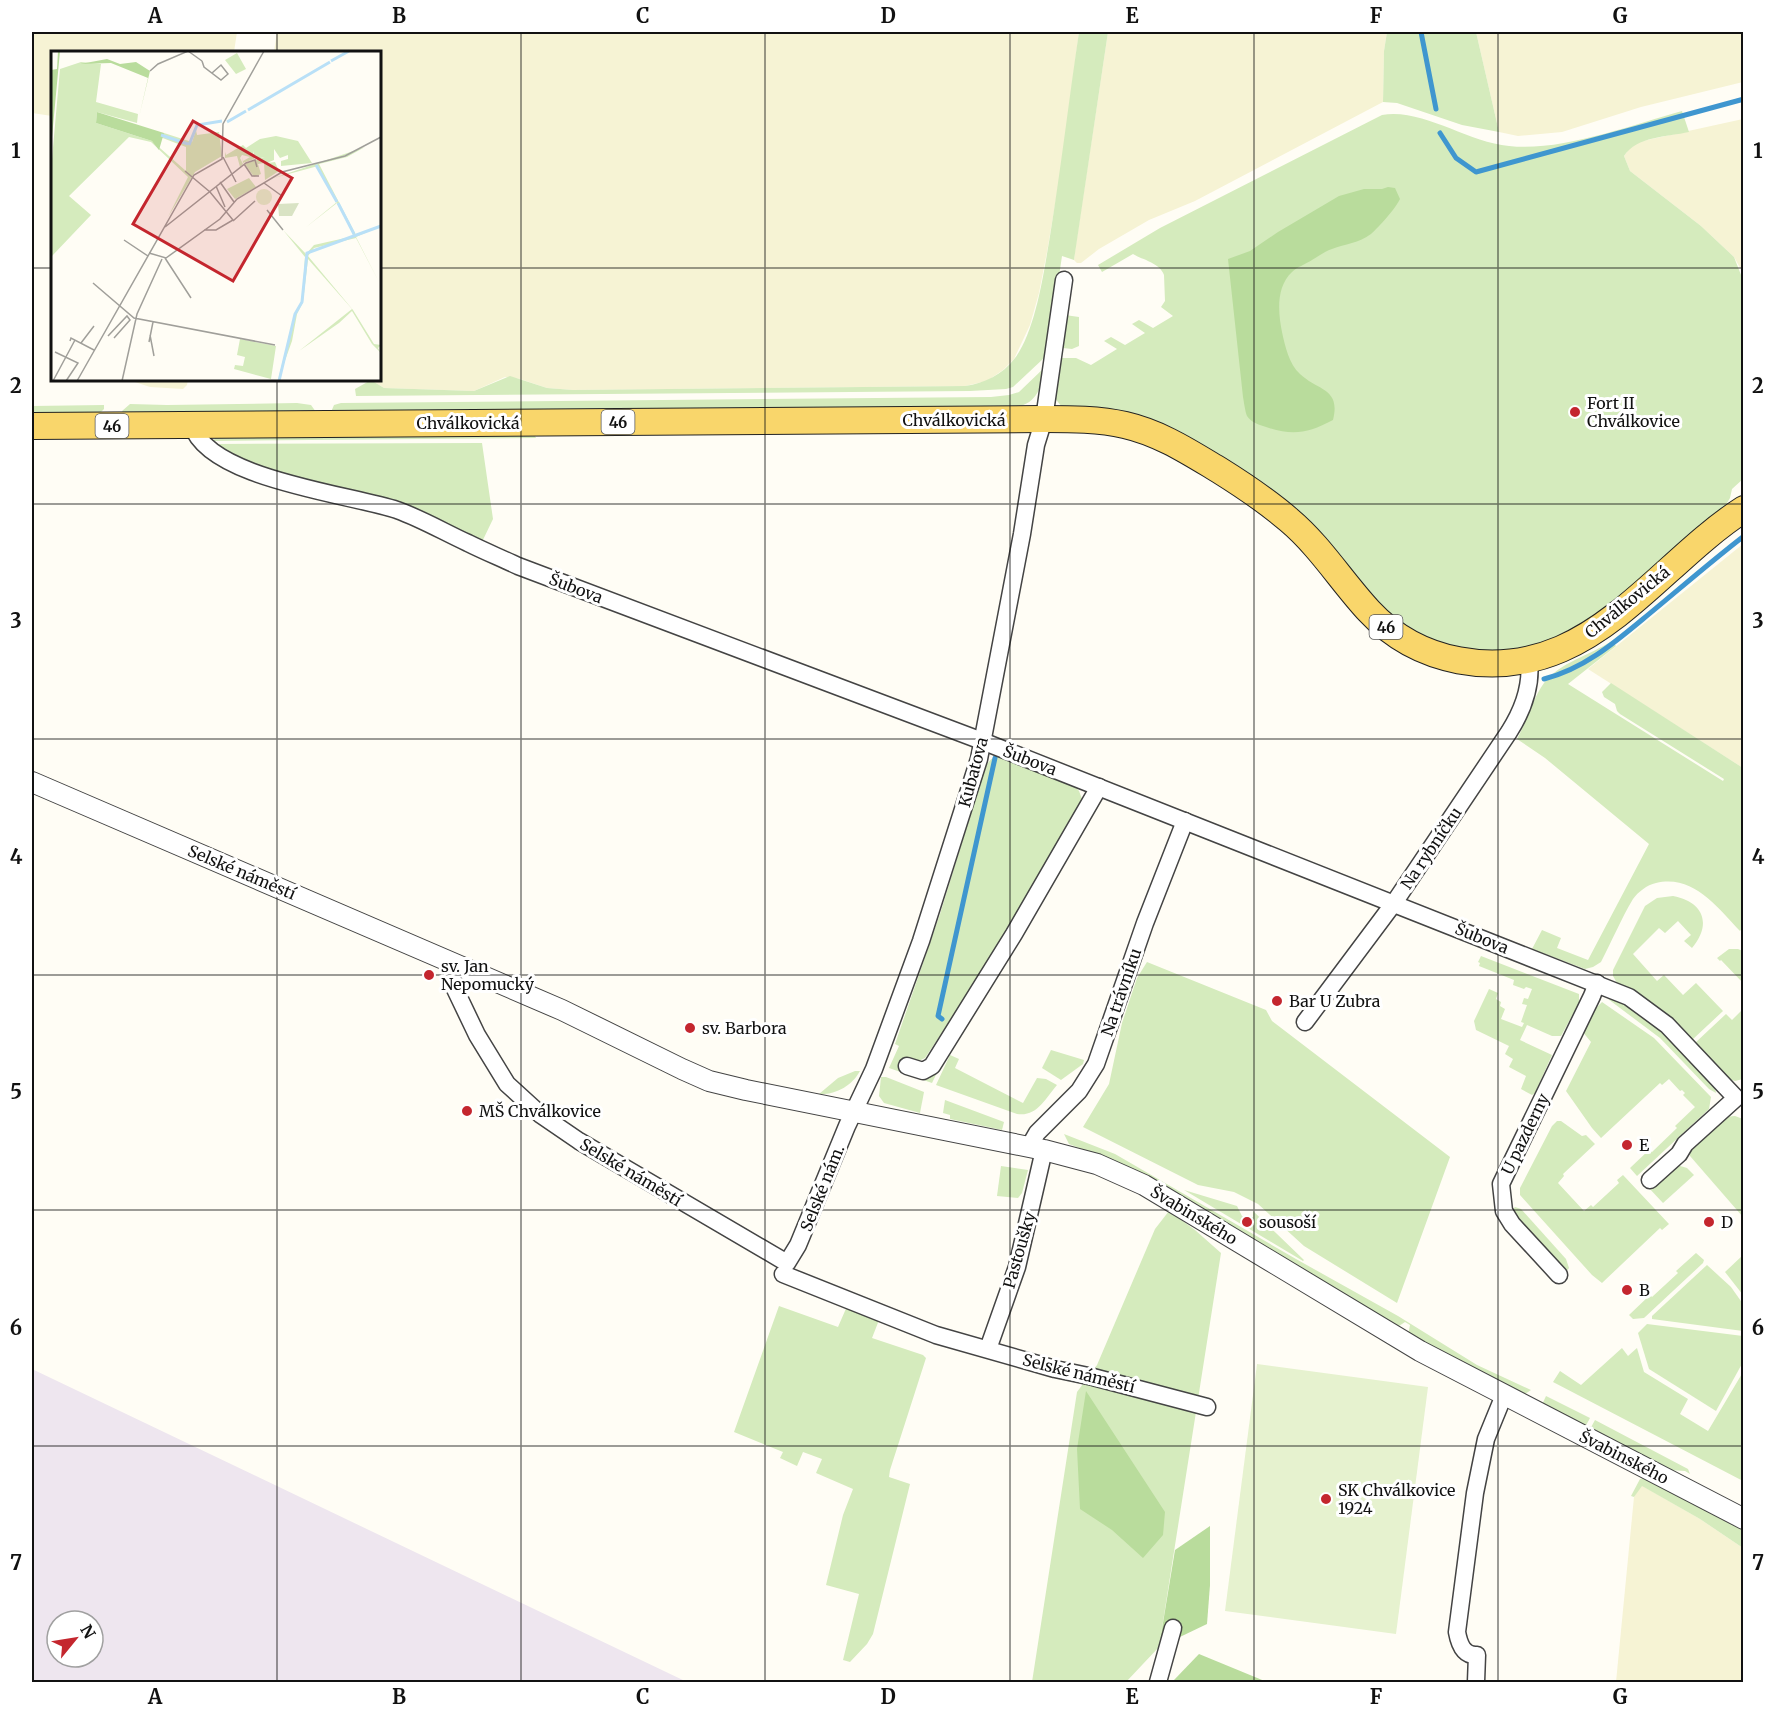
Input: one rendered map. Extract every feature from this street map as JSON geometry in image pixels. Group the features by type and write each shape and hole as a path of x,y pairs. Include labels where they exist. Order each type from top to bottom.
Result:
{"main road":[{"name":"Chválkovická","path":"32,426 1044,419 1088,420 1124,425 1156,435 1190,452 1244,486 1287,518 1312,543 1376,618 1390,630 1417,647 1447,658 1475,663 1529,660 1568,646 1599,628 1710,532 1743,509"}],"street":[{"name":"Kubatova","path":"854,1111 874,1069 921,941 979,759 1022,534 1036,445 1044,419 1064,280"},
{"name":"Šubova","path":"192,425 198,439 210,451 235,464 301,487 399,511 518,566 982,741 1629,997 1667,1025 1736,1098 1685,1144 1679,1154 1650,1180"},
{"name":"Na rybníčku","path":"1305,1022 1394,903 1516,721 1529,684 1529,660"},
{"name":"Selské náměstí","path":"32,782 562,1010 709,1081 854,1111"},
{"path":"907,1066 923,1071 932,1066 1014,934 1099,787"},
{"name":"Na trávníku","path":"1037,1149 1037,1133 1079,1091 1096,1064 1145,923 1185,820"},
{"name":"Selské náměstí","path":"452,962 455,989 477,1035 507,1084 541,1115 579,1141 785,1269 936,1335 1055,1369 1207,1407"},
{"name":"U pazderny","path":"1559,1275 1512,1224 1504,1210 1501,1184 1503,1175 1597,983"},
{"name":"Švabinského","path":"854,1111 1037,1149 1097,1164 1144,1185 1420,1351 1743,1519"},
{"name":"Selské nám.","path":"785,1269 798,1245 854,1111"},
{"name":"Pastoušky","path":"988,1349 1017,1267 1037,1149"},
{"path":"1476,1683 1476,1655 1471,1656 1462,1648 1457,1632 1475,1493 1486,1439 1504,1395"},
{"path":"1158,1683 1173,1628"}],"shaded area":[{"path":"32,32 237,32 234,51 51,51 51,116 32,113"},
{"path":"277,32 1079,32 1061,170 1039,293 1030,325 1014,359 1003,370 987,381 965,386 573,390 547,388 520,379 505,377 474,391 384,388 373,381 381,381 381,51 274,51"},
{"path":"1108,32 1387,32 1384,51 1383,102 1195,201 1149,220 1099,249 1081,263 1077,263 1074,260 1076,244"},
{"path":"1476,32 1743,32 1743,82 1641,107 1562,132 1518,136 1499,132"},
{"path":"1743,119 1743,273 1734,257 1701,226 1630,171 1624,156 1638,142"},
{"path":"132,381 188,381 183,389 150,387"},
{"path":"1743,544 1743,768 1588,669"},
{"path":"32,1369 687,1682 32,1682"},
{"path":"1641,1485 1700,1519 1743,1548 1743,1682 1616,1682 1634,1497"}],"green space":[{"path":"1079,32 1108,32 1074,260 1062,256 1048,352 1013,387 970,391 356,396 355,389 369,381 384,388 474,391 510,376 547,388 573,390 965,386 979,383 1005,369 1022,346 1038,300 1054,210"},
{"path":"1387,32 1476,32 1499,132 1462,125 1397,103 1383,102 1384,51"},
{"name":"Fort II Chválkovice","path":"1682,111 1689,132 1644,141 1630,149 1624,156 1630,171 1701,226 1734,257 1743,280 1743,479 1732,489 1724,508 1601,614 1554,638 1534,646 1507,652 1479,652 1455,648 1423,637 1391,618 1232,463 1062,407 1053,396 1060,358 1076,358 1091,365 1117,349 1104,341 1111,337 1125,345 1145,333 1132,324 1139,320 1153,328 1173,316 1161,307 1165,301 1164,275 1155,265 1133,254 1102,272 1098,265 1160,228 1382,115 1413,116 1493,143 1529,147 1596,136"},
{"path":"1395,188 1400,199 1371,234 1327,251 1296,269 1287,278 1281,292 1280,316 1288,354 1300,374 1331,396 1335,410 1333,420 1307,431 1291,432 1273,429 1250,420 1243,397 1228,259 1250,251 1339,196 1364,189"},
{"path":"1065,315 1079,317 1079,346 1072,349 1063,348"},
{"path":"1045,367 1040,387 1034,398 1016,407 331,412 334,405 341,403 991,397 1019,392"},
{"path":"297,403 311,405 316,412 123,413 122,411 130,404"},
{"path":"104,405 104,409 98,415 32,416 32,406"},
{"path":"533,432 536,438 213,441 216,437"},
{"path":"482,443 493,519 481,544 403,504 268,469 223,454 214,444"},
{"path":"1612,641 1616,646 1568,684 1723,781 1724,779 1620,714 1615,704 1604,697 1602,692 1611,683 1743,768 1743,927 1740,931 1713,903 1693,888 1669,881 1656,883 1643,889 1633,899 1601,962 1585,969 1532,949 1542,930 1561,938 1557,948 1588,960 1649,844 1545,758 1517,739 1536,696 1550,676"},
{"path":"1002,755 1073,784 1079,791 1084,804 986,967 925,1058 904,1068 929,1079 947,1047 949,1048 932,1083 889,1068 899,1046 895,1044 940,914 984,771 990,760"},
{"path":"1673,896 1692,903 1702,915 1702,931 1692,948 1684,941 1691,935 1678,921 1665,933 1659,928 1633,954 1657,981 1664,975 1683,995 1696,983 1723,1011 1692,1040 1643,997 1617,983 1613,976 1613,970 1645,906 1657,898"},
{"path":"1729,949 1743,951 1743,983 1717,958"},
{"path":"1481,956 1579,994 1579,1003 1561,1036 1552,1036 1527,1025 1520,1040 1552,1055 1532,1095 1521,1089 1526,1076 1509,1067 1513,1059 1505,1054 1509,1046 1476,1030 1474,1021 1489,989 1498,993 1496,999 1505,1009 1501,1019 1522,1027 1524,1023 1521,1022 1527,1005 1522,1004 1524,998 1528,999 1532,989 1513,985 1514,980 1479,966"},
{"path":"1147,962 1266,1010 1272,1021 1450,1157 1397,1303 1304,1246 1258,1204 1234,1192 1198,1185 1083,1127 1109,1084 1122,1023 1137,978"},
{"path":"1608,999 1622,1003 1652,1022 1693,1063 1715,1088 1716,1093 1709,1089 1660,1038"},
{"path":"1602,1002 1654,1038 1711,1097 1709,1109 1637,1176 1630,1168 1649,1150 1652,1152 1695,1107 1683,1095 1685,1093 1669,1079 1662,1085 1660,1083 1601,1138 1592,1128 1566,1091 1591,1042 1582,1031"},
{"path":"1743,1009 1743,1079 1735,1081 1729,1079 1695,1043 1726,1014 1732,1020"},
{"path":"1051,1050 1084,1060 1083,1064 1061,1080 1042,1068"},
{"path":"950,1055 959,1059 955,1068 1023,1103 1037,1078 1046,1079 1057,1085 1035,1110 1030,1113 1017,1114 936,1085"},
{"path":"860,1071 843,1088 831,1093 819,1094 838,1078"},
{"path":"881,1077 924,1092 920,1113 884,1103 879,1096"},
{"path":"945,1100 1004,1122 1002,1130 950,1119 950,1115 943,1113"},
{"path":"1735,1116 1743,1119 1743,1217 1690,1156 1690,1149 1724,1117"},
{"path":"1557,1121 1561,1121 1582,1136 1586,1135 1595,1144 1563,1174 1564,1176 1558,1183 1584,1211 1591,1205 1593,1207 1619,1183 1617,1180 1623,1175 1669,1224 1662,1230 1660,1228 1602,1283 1592,1275 1520,1195 1520,1188 1552,1126"},
{"path":"1064,1134 1115,1154 1398,1316 1477,1365 1531,1390 1522,1396 1408,1335 1410,1325 1405,1322 1396,1328 1166,1188 1126,1166 1069,1144"},
{"path":"1677,1165 1687,1168 1694,1175 1663,1203 1648,1187"},
{"path":"1001,1166 1028,1170 1022,1193 1018,1198 997,1196"},
{"path":"1184,1190 1237,1206 1242,1216 1248,1219 1253,1217 1253,1211 1304,1260 1303,1261"},
{"path":"1515,1207 1521,1209 1566,1259 1569,1268 1566,1272 1513,1215 1512,1210"},
{"path":"1169,1211 1221,1253 1159,1647 1126,1682 1032,1682 1077,1392 1097,1365 1155,1229"},
{"path":"1696,1253 1704,1260 1703,1263 1644,1318 1633,1319 1629,1315 1678,1273 1676,1271"},
{"path":"1743,1255 1743,1295 1725,1272"},
{"path":"1707,1265 1731,1287 1743,1304 1743,1331 1652,1319 1652,1316"},
{"path":"848,1304 881,1315 872,1338 926,1358 890,1470 889,1477 910,1484 873,1634 850,1662 843,1660 859,1594 826,1585 843,1515 853,1489 816,1473 822,1459 803,1452 797,1466 780,1458 783,1452 734,1432 779,1306 838,1327"},
{"path":"1647,1324 1743,1336 1743,1362 1716,1411 1649,1369 1638,1333"},
{"path":"1622,1348 1628,1356 1637,1348 1644,1372 1688,1399 1680,1414 1708,1431 1743,1372 1743,1481 1553,1382 1560,1371 1581,1385"},
{"name":"SK Chválkovice 1924","path":"1257,1364 1428,1387 1396,1634 1225,1611"},
{"path":"1086,1391 1165,1512 1163,1535 1143,1558 1112,1530 1080,1509 1077,1449"},
{"path":"1546,1396 1590,1418 1584,1429 1541,1407"},
{"path":"1595,1420 1688,1469 1690,1474 1685,1471 1669,1470 1589,1431"},
{"path":"1646,1477 1743,1529 1743,1548 1700,1519 1642,1486 1634,1497 1631,1496 1640,1479"},
{"path":"1210,1526 1210,1585 1207,1624 1159,1647 1175,1550"},
{"path":"1199,1654 1267,1682 1175,1682 1174,1680"}],"waterway":[{"path":"1421,32 1436,109"},
{"path":"1440,133 1456,158 1476,172 1744,99"},
{"path":"1544,679 1572,669 1609,646 1744,536"},
{"path":"942,1019 938,1016 995,758"}],"place":[{"name":"Fort II Chválkovice","path":"1575,412"},
{"name":"sv. Jan Nepomucký","path":"429,975"},
{"name":"Bar U Zubra","path":"1277,1001"},
{"name":"sv. Barbora","path":"690,1028"},
{"name":"MŠ Chválkovice","path":"467,1111"},
{"name":"E","path":"1627,1145"},
{"name":"sousoší","path":"1247,1222"},
{"name":"D","path":"1709,1222"},
{"name":"B","path":"1627,1290"},
{"name":"SK Chválkovice 1924","path":"1326,1499"}]}
